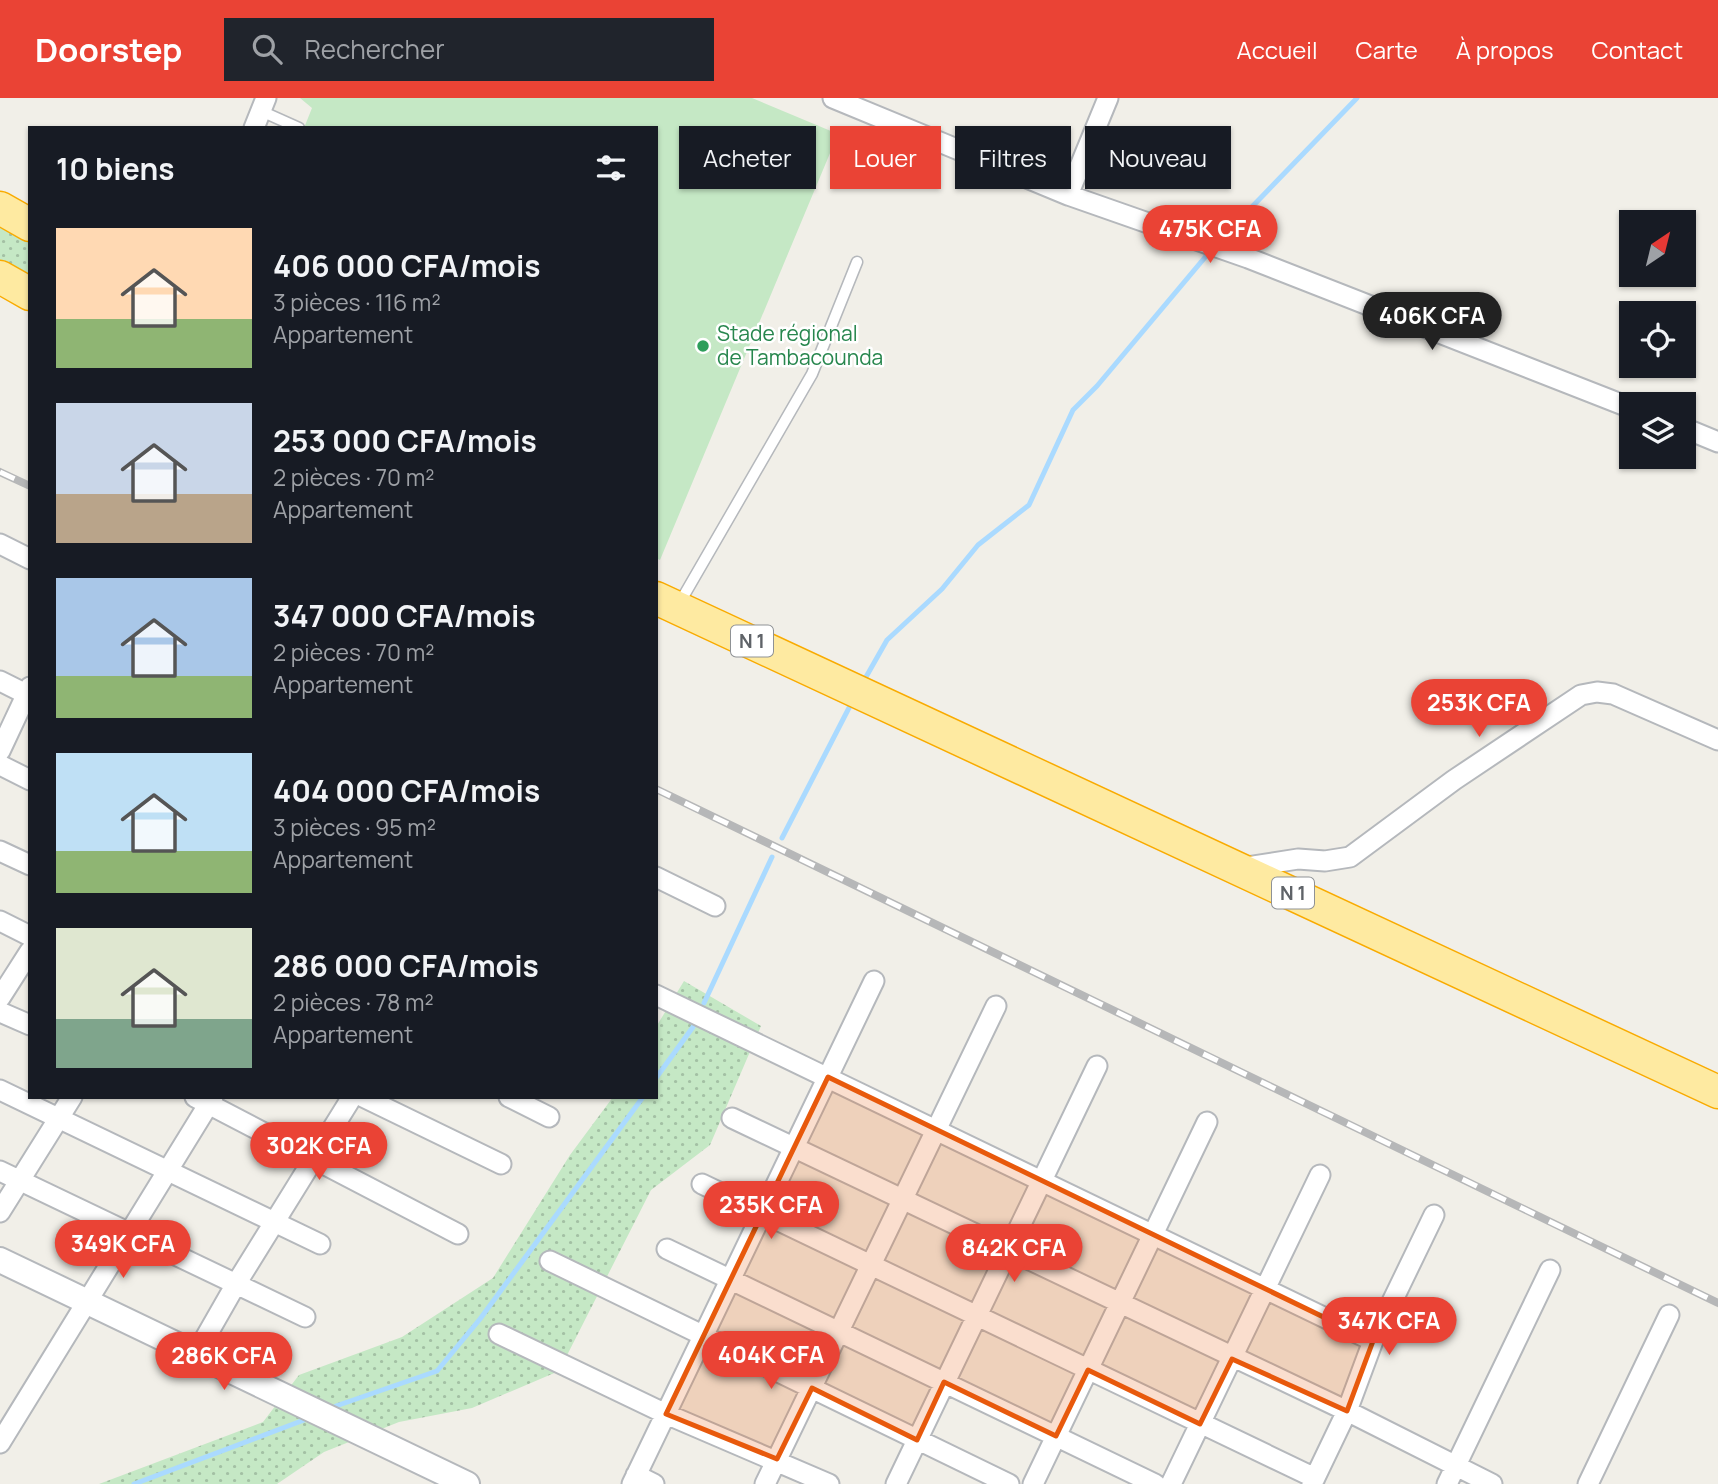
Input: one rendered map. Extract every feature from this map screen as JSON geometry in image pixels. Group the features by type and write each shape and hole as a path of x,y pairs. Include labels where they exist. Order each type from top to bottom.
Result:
{"highway":[{"path":"0,208 28,224"},
{"path":"0,277 28,293"},
{"name":"N 1","path":"667,603 1718,1092"}],"street":[{"path":"833,98 1068,195 1185,234 1619,403"},
{"path":"1068,195 1108,98"},
{"path":"1696,433 1718,442"},
{"path":"0,544 28,558"},
{"path":"0,681 28,692"},
{"path":"1240,868 1298,859 1325,861 1350,858 1454,780 1581,695 1597,692 1613,694 1718,740"},
{"path":"0,751 28,694"},
{"path":"0,765 28,779"},
{"path":"0,850 28,864"},
{"path":"658,878 715,906"},
{"path":"0,921 28,935"},
{"path":"0,998 28,954"},
{"path":"654,1484 634,1480 874,981"},
{"path":"658,996 1373,1341"},
{"path":"765,1484 996,1006"},
{"path":"0,1012 28,1024"},
{"path":"896,1484 1097,1066"},
{"path":"0,1090 320,1244"},
{"path":"0,1212 71,1099"},
{"path":"0,1443 6,1422 129,1233 206,1099 458,1234"},
{"path":"196,1354 236,1284 351,1099"},
{"path":"367,1099 501,1164"},
{"path":"513,1099 549,1117"},
{"path":"732,1118 1232,1359 1347,1411 1451,1475 1492,1484"},
{"path":"1033,1484 1207,1122"},
{"path":"0,1171 305,1317"},
{"path":"1171,1484 1320,1175"},
{"path":"702,1184 1313,1481 1347,1411 1373,1341 1434,1215"},
{"path":"667,1249 1155,1484"},
{"path":"0,1260 467,1484"},
{"path":"550,1261 1009,1484"},
{"path":"1451,1475 1550,1270"},
{"path":"1588,1484 1669,1315"},
{"path":"499,1334 666,1414 777,1459 829,1484"}],"lane":[{"path":"260,112 294,126"},
{"path":"667,603 812,374 857,262"}],"highlighted area":[{"path":"828,1077 1373,1341 1347,1411 1232,1359 1200,1424 1088,1370 1056,1436 944,1382 917,1440 812,1388 777,1459 666,1414"}],"green space":[{"name":"Stade régional de Tambacounda","path":"300,98 752,98 830,131 830,153 816,187 816,126 679,126 679,189 815,189 660,560 658,126 305,126 312,108"},
{"path":"0,219 28,234 28,283 0,267"},
{"path":"684,981 761,1026 710,1145 651,1190 559,1371 472,1408 399,1422 324,1452 277,1484 99,1484 263,1422 299,1375 402,1337 493,1278 570,1155 612,1099 658,1099 658,1024"}],"waterway":[{"path":"1218,242 1357,98"},
{"path":"862,684 887,640 942,589 978,545 1029,505 1073,410 1097,386 1212,249"},
{"path":"782,838 852,702"},
{"path":"704,1003 772,857"},
{"path":"658,1075 693,1027"},
{"path":"336,1406 437,1371 480,1319 642,1099"},
{"path":"134,1484 304,1420"}],"railway":[{"path":"0,472 28,485"},
{"path":"658,790 1718,1303"}],"place":[{"name":"Stade régional de Tambacounda","path":"703,346"}]}
